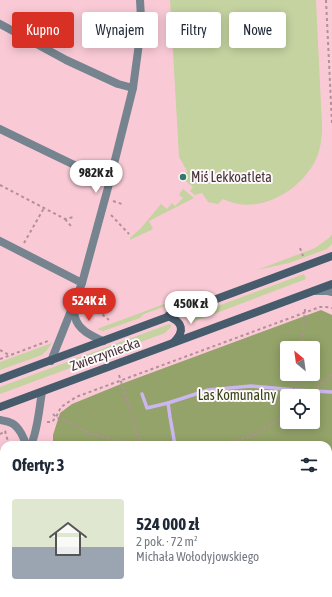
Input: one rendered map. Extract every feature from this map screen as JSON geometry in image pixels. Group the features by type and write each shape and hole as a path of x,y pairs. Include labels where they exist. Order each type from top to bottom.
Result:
{"main road":[{"name":"Zwierzyniecka","path":"0,379 332,256"},
{"name":"Zwierzyniecka","path":"0,407 332,284"},
{"path":"168,316 180,323 182,329 180,337 173,343"}],"street":[{"path":"51,361 82,283 133,88 140,36 140,0"},
{"path":"0,24 66,60 118,84 133,88"},
{"path":"0,130 109,184"},
{"path":"0,241 82,283"},
{"path":"315,291 332,292"},
{"path":"74,304 75,318 78,325 92,336 103,341"},
{"path":"33,441 42,392"},
{"path":"0,420 11,422 17,426 24,441"}],"path":[{"path":"326,0 332,124"},
{"path":"0,185 65,219 71,226"},
{"path":"112,201 122,204"},
{"path":"20,251 44,208"},
{"path":"108,213 129,234"},
{"path":"65,219 74,217"},
{"path":"86,294 109,320"},
{"path":"49,422 52,422 56,417 61,407 72,400 320,307 332,308"},
{"path":"303,341 305,309"},
{"path":"0,359 62,336"},
{"path":"0,350 9,355"},
{"path":"316,389 332,374"},
{"path":"119,376 139,441"},
{"path":"53,414 56,417 91,434 122,441"},
{"path":"238,441 253,435 280,419"},
{"path":"0,434 5,431 8,441"}],"green space":[{"path":"170,0 316,0 322,126 321,138 317,157 310,169 290,190 278,197 250,205 237,204 223,199 218,204 208,202 202,193 195,195 190,191 193,187 182,178 187,171 179,157 173,48 221,48 221,12 171,12"},
{"path":"183,189 194,198 149,221 153,229 130,240 130,238 141,228 161,204 167,209 172,203 175,206 183,198 179,195"},
{"path":"332,234 332,244 327,249 289,263 257,270 315,248"},
{"path":"304,274 306,279 189,323 191,316"},
{"path":"202,290 183,302 177,302 144,314 140,318 103,331 97,329"},
{"name":"Las Komunalny","path":"321,310 332,315 332,441 53,441 53,435 60,413 72,404 121,384"},
{"path":"169,324 171,327 165,333 0,394 0,387"},
{"path":"52,343 42,355 0,370 0,362"}],"waterway":[{"path":"174,441 168,403 208,390 251,386 332,392"},
{"path":"142,394 147,408 168,403"}],"place":[{"name":"Miś Lekkoatleta","path":"183,177"}]}
